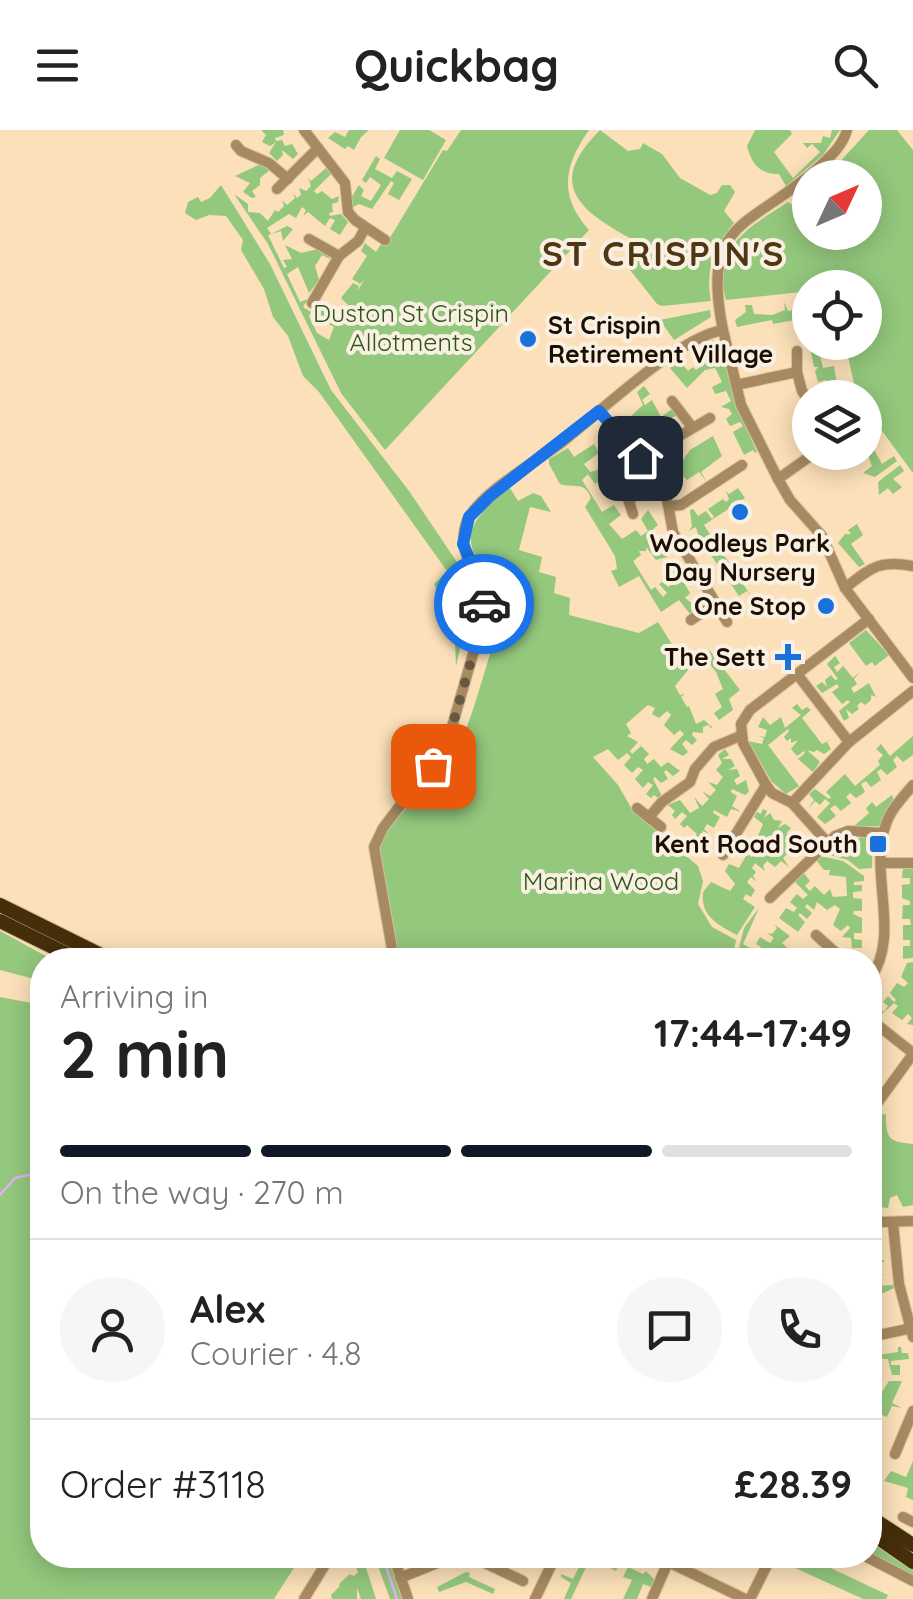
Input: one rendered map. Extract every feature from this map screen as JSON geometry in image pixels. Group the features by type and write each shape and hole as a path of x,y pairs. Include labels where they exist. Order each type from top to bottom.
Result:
{"highway":[{"path":"0,905 88,948"},
{"path":"0,921 55,948"},
{"path":"882,1525 913,1545"},
{"path":"882,1540 913,1562"}],"street":[{"path":"304,130 345,183 348,212 385,240"},
{"path":"847,130 836,150 816,169 750,218 727,242 716,273 724,330 742,405 790,500 822,536 845,588 913,678"},
{"path":"234,143 269,162 288,180"},
{"path":"277,190 318,148"},
{"path":"312,303 338,256 358,241 366,228"},
{"path":"310,239 338,256"},
{"path":"319,292 330,299"},
{"path":"392,948 374,847 382,828 447,744 480,628 484,598 466,556 465,526 480,504 622,391 697,340 724,330"},
{"path":"797,360 799,380"},
{"path":"736,385 796,372"},
{"path":"672,402 692,427"},
{"path":"599,411 657,481 670,506 673,532 726,622"},
{"path":"640,458 710,418"},
{"path":"670,506 682,505 735,466"},
{"path":"778,479 792,469"},
{"path":"634,514 628,496 657,481"},
{"path":"845,588 876,565 888,562 913,566"},
{"path":"691,620 715,604"},
{"path":"827,842 792,804 766,786 740,736 740,724 750,710 868,620"},
{"path":"797,674 849,742"},
{"path":"792,804 849,742 913,691"},
{"path":"650,816 690,782 695,769 714,747 740,736"},
{"path":"882,948 883,833 890,814 913,785"},
{"path":"723,855 766,786"},
{"path":"637,808 661,827"},
{"path":"770,898 827,842 848,831 883,833"},
{"path":"882,863 913,863"},
{"path":"816,935 832,948"},
{"path":"882,1028 913,1053 882,1096"},
{"path":"882,1222 913,1221"},
{"path":"893,1223 899,1284 913,1337"},
{"path":"882,1334 912,1328"},
{"path":"901,1450 913,1410"},
{"path":"882,1565 913,1581"},
{"path":"304,1599 324,1568"},
{"path":"397,1568 408,1599"},
{"path":"400,1578 425,1568"},
{"path":"496,1568 523,1581"},
{"path":"535,1599 550,1568"},
{"path":"652,1599 665,1568"},
{"path":"681,1568 747,1599 765,1568"}],"green space":[{"path":"261,130 283,130 284,135 276,141 282,140 285,146 292,144 298,154 293,159 282,150 277,161 269,153 276,142 270,146 262,142 266,135"},
{"path":"349,130 369,130 354,150 328,138 335,132 345,137"},
{"path":"400,130 429,130 446,140 423,180 384,158"},
{"name":"Duston St Crispin Allotments","path":"461,130 589,130 574,156 568,180 572,205 589,230 385,450 341,393 268,244 234,194 248,204 248,212 260,213 268,221 275,210 278,212 284,206 282,200 287,205 295,198 293,193 297,198 301,195 299,188 306,191 311,186 308,178 311,181 326,168 331,174 314,191 322,191 332,199 339,196 329,213 341,214 348,222 340,235 330,229 335,220 330,218 325,226 308,212 303,216 306,210 302,207 296,218 289,214 267,228 271,234 287,226 293,229 283,241 281,231 268,235 284,268 287,267 283,260 292,259 285,245 301,253 318,249 329,256 330,259 322,255 315,266 319,280 309,293 298,267 287,274 300,302 308,299 303,307 311,312 309,316 317,333 329,340 334,327 323,321 321,310 316,307 322,301 329,311 342,318 349,306 341,298 353,283 359,286 357,292 364,280 360,284 352,279 367,256 361,251 365,243 376,252 381,244 385,246 443,150 447,151"},
{"path":"600,130 628,151 640,149 643,143 662,154 680,178 710,195 722,185 730,185 735,192 724,211 734,223 716,250 710,269 711,301 657,304 627,266 635,241 600,219 577,196 572,183 574,167"},
{"path":"755,130 790,130 792,134 774,152 792,181 786,186 779,174 761,170 747,146"},
{"path":"832,130 840,130 823,155 812,160 820,152 812,144 807,148 803,143 821,143 823,136 830,138"},
{"path":"869,130 897,130 913,150 913,473 882,431 882,380 853,380 849,360 882,360 882,270 792,270 792,293 726,300 724,266 729,252 748,230 788,202 792,205 792,250 882,250 882,160 842,160"},
{"path":"376,156 380,159 375,169 392,178 397,171 412,179 399,200 388,194 394,183 391,181 372,209 359,204 353,207 351,198 359,185 364,190 361,196 371,201 381,185 370,177 366,183 362,180"},
{"path":"261,164 270,170 260,178 260,185 252,191 256,197 252,198 243,192 250,183 235,176"},
{"path":"221,185 270,264 331,390 409,491 465,574 473,593 473,608 456,666 454,621 434,584 447,571 319,392 303,376 288,336 273,317 264,289 241,250 243,240 226,216 209,215 196,220 185,213 188,202 198,197 201,202 210,198"},
{"path":"784,302 788,311 792,310 792,321 737,327 735,320 746,312 745,305 752,305 754,314 772,315 785,310"},
{"path":"710,310 711,317 674,340 660,320"},
{"path":"713,340 722,346 736,406 755,453 753,450 744,455 733,432 743,426 740,422 730,426 726,419 732,414 721,407 731,401 726,391 715,394 712,387 722,382 715,368 705,370 687,388 670,368 680,361 688,371 693,367 696,370 700,367 692,356 700,361 709,355 704,348"},
{"path":"813,360 821,360 823,368 834,366 836,380 817,380 818,367 814,367"},
{"path":"644,386 650,394 642,400 645,405 652,400 661,417 672,409 678,415 650,428 655,437 649,444 640,429 651,421 647,416 637,424 630,417 643,405 637,392"},
{"path":"713,436 722,456 701,472 707,482 699,472 687,480 679,472 668,479 675,472 669,464 673,460 664,462 659,454 665,450 674,460 683,460 690,450"},
{"path":"594,444 599,453 584,464 590,472 601,469 604,457 613,451 631,479 635,477 641,486 631,491 614,472 595,484 588,474 582,480 602,512 614,505 621,515 609,524 622,539 636,530 641,536 648,531 641,519 648,510 658,525 650,532 667,557 656,560 646,547 633,561 651,590 655,587 663,597 667,593 659,584 673,584 664,570 673,564 690,593 685,598 698,608 690,614 679,600 661,612 639,576 619,587 611,571 617,569 615,556 585,507 591,498 588,492 582,487 560,484 549,459 568,448 574,457"},
{"path":"894,456 897,461 875,477 863,473 882,470 882,464"},
{"path":"900,465 904,471 893,479 902,487 893,494 888,488 879,495 878,482"},
{"name":"Marina Wood","path":"510,488 518,501 533,493 541,496 551,512 530,507 519,550 542,557 539,572 556,577 554,593 570,598 569,615 639,633 658,622 688,670 675,686 680,695 685,694 681,697 696,724 704,720 712,727 703,727 703,733 693,732 697,740 692,745 686,740 682,744 688,752 683,756 670,749 684,734 680,730 674,735 664,725 671,715 667,711 659,718 652,714 655,708 648,705 626,724 631,733 627,736 638,742 630,751 632,754 641,746 649,754 644,759 647,764 654,759 661,767 668,762 680,771 673,776 666,770 668,779 661,783 653,779 662,796 651,798 646,794 653,785 648,782 643,788 635,779 643,770 638,767 632,773 624,765 631,757 627,753 618,760 608,749 593,757 618,785 633,811 698,866 703,881 698,904 712,927 736,940 734,948 396,948 379,848 381,839 435,773 442,778 469,722 495,642 494,604 471,539 474,524"},
{"path":"738,488 745,498 704,525 753,599 747,591 739,596 699,538 696,527 688,531 692,527 690,510 698,516 706,511 712,519 708,509 723,499 726,502 726,491 729,494"},
{"path":"857,524 863,535 851,544 865,564 859,567 838,543"},
{"path":"866,630 889,655 875,666 872,662 866,666 849,643"},
{"path":"710,651 740,690 729,699 733,710 719,720 714,713 722,707 715,694 723,689 708,662 698,667 696,663"},
{"path":"835,656 840,663 834,667 837,672 843,666 853,678 861,671 854,679 857,684 851,688 854,693 869,683 876,697 871,695 865,705 861,702 852,714 846,709 849,718 844,721 839,711 850,702 842,704 832,692 839,687 837,684 822,693 816,686 822,682 827,687 825,680 831,675 838,679 827,664"},
{"path":"797,704 802,710 811,710 802,718 822,744 832,739 827,742 831,749 824,754 807,750 820,762 813,772 798,759 804,751 797,756 791,749 798,740 791,743 791,738 787,741 784,737 788,729 768,745 799,786 786,794 772,782 748,741 762,744 764,738 758,736 765,737 767,730 758,727 763,717 770,725 781,717 785,728 801,715 792,708"},
{"path":"913,736 913,755 903,762 897,756 893,760 897,767 887,775 881,769 877,772 881,780 871,787 866,781 861,784 865,792 856,798 850,793 846,797 851,803 841,811 835,805 830,809 836,816 825,824 817,817 830,803 825,799 820,805 815,801 808,809 814,800 809,794 815,789 829,799 826,792 845,774 855,786 880,765 878,761 883,755 876,749 881,744 890,756"},
{"path":"725,749 729,755 722,759 731,759 735,766 728,770 737,769 740,776 734,780 737,785 746,780 749,792 745,795 732,789 737,796 732,806 741,812 731,809 727,817 714,810 720,817 714,828 707,824 704,829 709,834 703,831 700,837 709,842 701,851 697,847 693,852 689,845 697,834 680,824 687,816 682,812 675,819 675,811 668,805 680,800 690,813 699,808 694,797 702,806 709,799 702,791 710,796 716,790 708,782 717,785 723,777 716,770 722,763 718,755"},
{"path":"892,795 894,801 881,826 854,826 869,813 866,808 872,802 876,807"},
{"path":"763,809 767,811 764,818 770,813 774,820 782,821 778,828 785,824 791,828 786,834 793,832 799,837 794,843 799,847 806,840 811,850 801,855 787,843 790,851 783,858 789,867 781,861 775,867 767,861 765,871 755,863 752,868 757,882 751,877 747,882 755,890 751,897 746,894 743,899 755,907 737,935 707,914 703,892 711,882 730,891 735,884 725,871 729,864 739,868 747,854 752,857 755,852 750,849 753,844 761,848 764,843 757,838 763,824 754,817"},
{"path":"873,837 872,868 859,869 848,860 823,853 841,839"},
{"path":"820,856 843,861 864,876 864,881 854,882 862,885 862,891 853,892 853,898 862,899 862,911 853,914 862,918 862,933 854,933 854,939 862,940 862,948 852,948 851,938 842,937 850,928 848,925 841,931 833,925 840,909 835,905 827,910 817,902 814,910 807,904 805,907 812,913 807,919 798,915 805,922 798,932 779,918 786,908 794,912 797,908 790,902 797,894 803,899 808,895 795,882 803,872 810,881 805,886 810,891 815,886 824,895 830,889 833,897 847,896 846,877 829,875 830,870 824,870 816,860"},
{"path":"903,868 913,869 913,958 903,959 903,946 910,946 910,940 903,940 903,925 911,925 910,919 902,919 903,905 910,905 910,901 902,898 902,885 910,884 910,878 902,878"},
{"path":"759,908 743,944 750,948 739,948 744,928"},
{"path":"774,924 790,936 782,943 788,948 760,948 756,944 760,937 770,943 774,938 767,933 772,934 777,928"},
{"path":"0,931 31,948 30,978 0,970"},
{"path":"913,962 913,1025 907,1024 912,1018 908,1014 902,1020 892,1013 898,1006 894,1003 882,1014 888,1006 883,1002 888,996 896,1000 890,993 897,983 904,987 908,983 901,977 907,963"},
{"path":"0,997 30,1003 30,1568 294,1568 274,1599 0,1599"},
{"path":"882,1114 886,1115 890,1137 913,1144 913,1205 903,1207 897,1195 890,1198 888,1208 882,1207"},
{"path":"882,1286 894,1288 882,1294"},
{"path":"901,1347 909,1359 891,1361 891,1365 900,1365 900,1375 892,1375 888,1359 882,1359 882,1354 898,1352"},
{"path":"889,1381 902,1381 892,1403 902,1408 892,1406 887,1417 882,1415 882,1392"},
{"path":"913,1461 913,1500 906,1497 908,1488 884,1481 891,1471 906,1477"},
{"path":"882,1548 913,1569 913,1578 882,1561"},
{"path":"356,1568 366,1568 376,1599 361,1599 357,1588 357,1599 332,1599 339,1584 358,1572"},
{"path":"379,1568 393,1568 404,1599 390,1599"},
{"path":"578,1568 586,1568 571,1599 564,1599 571,1583 561,1574 573,1579"},
{"path":"630,1568 643,1574 646,1571 655,1580 651,1587 643,1584 637,1599 623,1599 632,1580 623,1577"},
{"path":"795,1568 831,1568 888,1595 886,1599 863,1599"},
{"path":"466,1572 495,1589 493,1594 466,1582 439,1592 437,1587"}],"waterway":[{"path":"0,1195 15,1178 30,1175"},
{"path":"386,1568 397,1599"}],"way so far":[{"path":"433,766 447,744 484,616 484,604"}],"place":[{"name":"St Crispin Retirement Village","path":"528,339"},
{"name":"Woodleys Park Day Nursery","path":"740,512"},
{"name":"One Stop","path":"826,606"},
{"name":"The Sett","path":"788,657"},
{"name":"Kent Road South","path":"878,844"}],"district":[{"name":"ST CRISPIN'S","path":"664,254"}],"route":[{"path":"484,604 463,544 465,526 480,504 599,411 640,458"}]}
